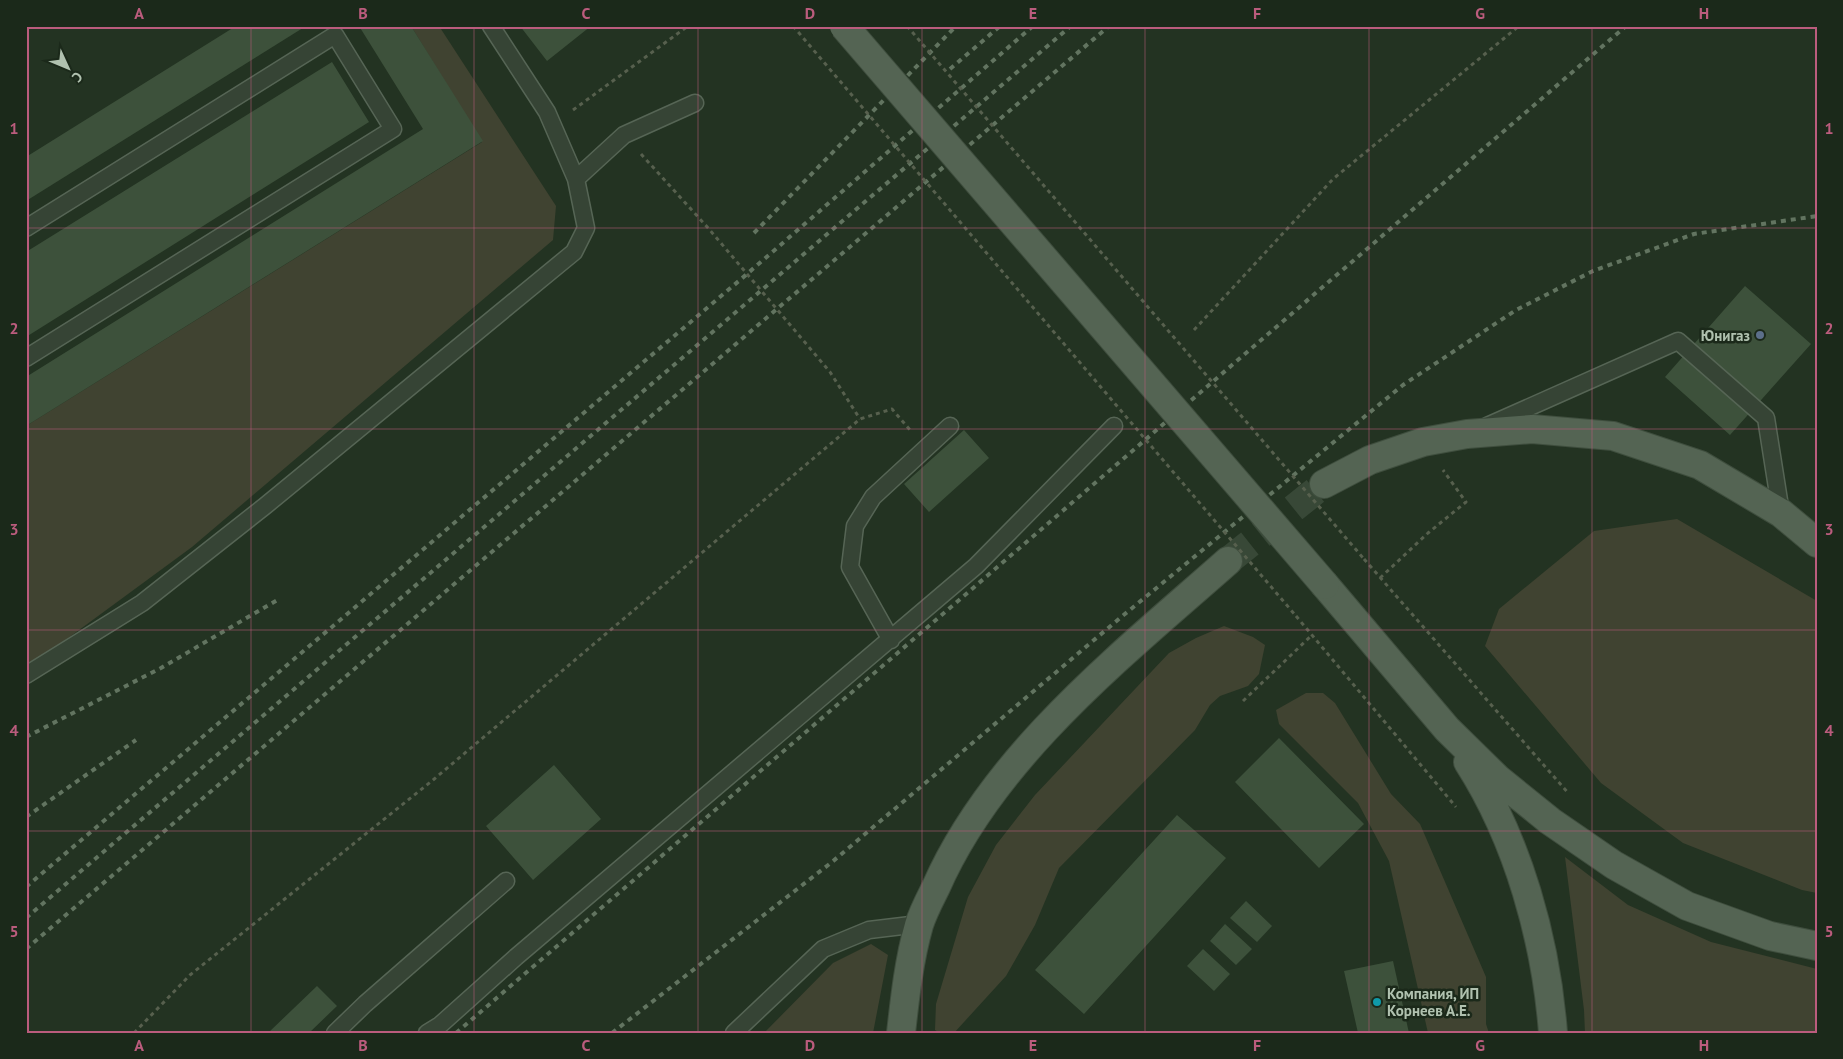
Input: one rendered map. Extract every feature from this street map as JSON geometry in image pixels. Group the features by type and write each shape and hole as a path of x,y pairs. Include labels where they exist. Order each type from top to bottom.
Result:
{"main road":[{"path":"844,26 1447,729 1498,780 1550,821 1614,865 1687,906 1770,936 1817,946"},
{"path":"1324,484 1370,460 1423,442 1467,434 1532,429 1612,436 1700,465 1781,513 1817,543"},
{"path":"901,1033 905,990 920,924 946,862 976,815 1030,747 1099,675 1228,561"},
{"path":"1447,729 1481,783 1513,853 1535,920 1551,1008 1553,1033"}],"lane":[{"path":"26,675 142,603 265,506 574,252 586,228 576,179 547,112 491,26"},
{"path":"26,228 335,35 393,129 26,358"},
{"path":"576,179 624,135 695,103"},
{"path":"1467,434 1678,340 1766,418 1781,513"},
{"path":"891,640 850,567 856,526 873,497 950,426"},
{"path":"427,1033 440,1025 516,956 976,566 1114,426"},
{"path":"335,1033 365,1004 506,881"},
{"path":"734,1033 823,949 868,930 920,924"}],"path":[{"path":"551,120 579,108 688,26"},
{"path":"793,26 1296,616 1461,814"},
{"path":"907,26 1380,578 1573,799"},
{"path":"1194,330 1333,179 1519,26"},
{"path":"624,135 709,229 824,365 860,419"},
{"path":"134,1033 190,974 433,780 860,419 892,409 925,448"},
{"path":"1380,578 1428,533 1466,502 1423,442"},
{"path":"1243,701 1312,635"}],"green space":[{"path":"411,26 439,26 556,206 553,240 192,547 26,667 26,426 482,142"},
{"path":"1677,519 1817,601 1817,893 1802,890 1683,843 1601,783 1485,646 1499,609 1594,531"},
{"path":"1224,626 1253,637 1265,645 1259,674 1248,686 1220,696 1210,705 1195,730 1059,868 1035,925 1006,976 954,1033 940,1033 935,1030 936,1004 968,897 996,845 1035,795 1169,653 1196,638"},
{"path":"1306,693 1323,693 1335,703 1391,794 1420,824 1486,977 1486,1024 1489,1033 1428,1033 1389,861 1358,803 1279,724 1276,710"},
{"path":"1565,857 1628,905 1711,942 1817,969 1817,1033 1585,1033 1584,1010"},
{"path":"871,944 888,955 873,1033 764,1033 833,963"}],"building":[{"path":"236,26 306,26 26,201 26,157"},
{"path":"359,26 411,26 483,141 26,426 26,377 423,129"},
{"path":"520,26 591,26 547,61"},
{"path":"332,62 369,122 26,337 26,252"},
{"path":"1745,286 1811,344 1730,435 1665,377"},
{"path":"964,430 989,458 929,512 904,484"},
{"path":"1279,738 1364,824 1319,868 1235,782"},
{"path":"554,765 601,819 533,880 486,826"},
{"path":"1177,815 1226,858 1084,1014 1035,970"},
{"path":"1246,901 1272,926 1257,942 1230,918"},
{"path":"1225,924 1252,949 1236,965 1210,941"},
{"path":"1203,949 1230,974 1214,991 1187,966"},
{"name":"Компания, ИП Корнеев А.Е.","path":"1393,961 1409,1033 1358,1033 1344,971"},
{"path":"317,986 337,1006 309,1033 268,1033"}],"tunnel":[{"path":"1228,561 1324,484"}],"railway":[{"path":"754,233 956,26"},
{"path":"950,69 1000,26"},
{"path":"26,887 747,274 1033,26"},
{"path":"26,918 1071,26"},
{"path":"26,949 1109,26"},
{"path":"456,1033 1626,26"},
{"path":"612,1033 832,862 1120,618 1403,385 1516,310 1593,271 1694,234 1817,216"},
{"path":"26,737 161,668 279,599"},
{"path":"26,817 136,740"}],"place":[{"name":"Юнигаз","path":"1760,335"},
{"name":"Компания, ИП Корнеев А.Е.","path":"1377,1002"}]}
